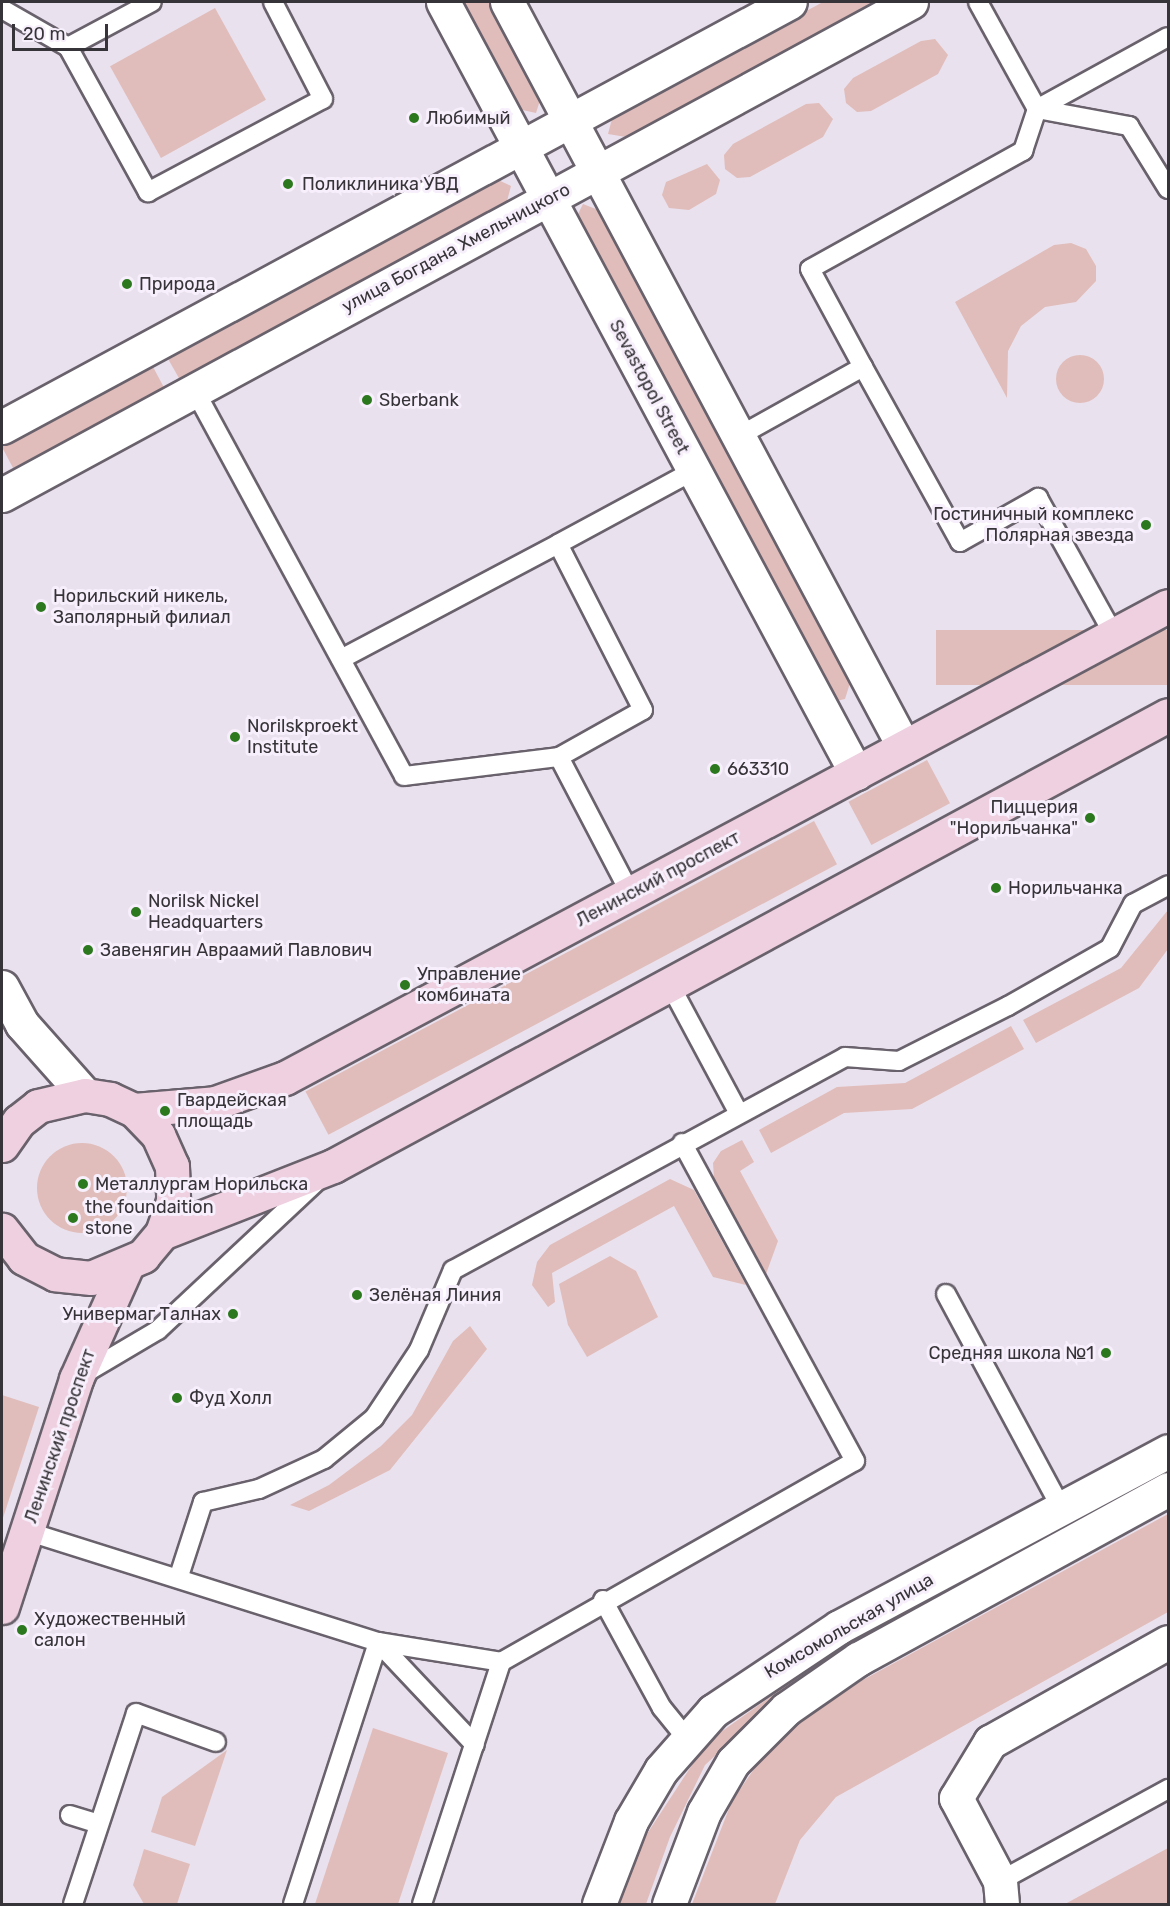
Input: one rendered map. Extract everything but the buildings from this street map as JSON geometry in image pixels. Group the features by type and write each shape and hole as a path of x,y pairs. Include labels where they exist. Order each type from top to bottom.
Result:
{"main road":[{"name":"Ленинский проспект","path":"134,1110 215,1102 285,1078 1168,606"},
{"path":"2,1231 24,1258 55,1274 91,1278 126,1267 162,1233 333,1166 1168,715"},
{"path":"2,1140 38,1106 85,1095 134,1110 158,1135 172,1166 173,1201 162,1233"},
{"name":"Ленинский проспект","path":"2,1607 76,1379 126,1267"}],"street":[{"name":"Sevastopol Street","path":"443,2 856,773"},
{"path":"507,2 904,747"},
{"path":"2,427 790,2"},
{"name":"улица Богдана Хмельницкого","path":"2,495 910,2"},
{"path":"2,987 22,1024 85,1095"},
{"name":"Комсомольская улица","path":"599,1905 631,1821 686,1738 757,1678 839,1627 1168,1451"},
{"name":"Комсомольская улица","path":"669,1905 704,1812 733,1762 758,1734 858,1659 1168,1489"},
{"path":"1062,1509 1078,1538"},
{"path":"1001,1897 956,1798 990,1742 1168,1642"}],"lane":[{"path":"2,9 68,47 148,192 323,99 273,2"},
{"path":"978,2 1037,109"},
{"path":"68,47 146,3"},
{"path":"1114,635 1038,498 960,542 810,269 1023,152 1037,109 1168,36"},
{"path":"1037,109 1129,126 1168,189"},
{"path":"739,436 863,367"},
{"path":"194,389 404,776 559,757 643,710 558,544"},
{"path":"341,659 693,471"},
{"path":"559,757 630,893"},
{"path":"178,1576 203,1502 259,1489 324,1459 374,1418 419,1350 453,1270 738,1112 845,1057 899,1061 1008,1006 1110,948 1133,904 1168,885"},
{"path":"669,985 738,1112"},
{"path":"26,1531 178,1576 378,1642 501,1662 603,1600 855,1461 682,1143"},
{"path":"76,1379 158,1330 333,1166"},
{"path":"946,1294 1062,1509"},
{"path":"603,1600 662,1708 686,1738"},
{"path":"378,1642 475,1745"},
{"path":"293,1905 378,1642"},
{"path":"423,1905 501,1662"},
{"path":"73,1905 136,1713 216,1742"},
{"path":"1001,1897 1168,1789"},
{"path":"70,1815 99,1824"}],"shaded area":[{"path":"461,2 490,2 541,97 536,113 518,109"},
{"path":"823,2 877,2 626,137 608,134 613,115"},
{"path":"215,8 266,100 161,158 110,66"},
{"path":"935,39 948,55 938,74 871,111 857,112 846,103 844,89 853,78 921,41"},
{"path":"819,103 833,119 823,137 750,177 737,178 725,169 724,155 733,144 806,104"},
{"path":"707,164 720,180 716,194 689,210 669,208 662,195 666,182"},
{"path":"494,178 511,186 507,201 180,380 167,357"},
{"path":"583,204 601,211 850,683 845,699 836,701 576,218"},
{"path":"1071,243 1086,249 1096,266 1096,281 1076,302 1045,307 1021,326 1008,351 1007,398 955,302 1054,245"},
{"path":"1080,355 1097,362 1104,379 1097,396 1080,403 1063,396 1056,379 1063,362"},
{"path":"152,365 164,388 13,468 2,445"},
{"path":"936,630 1168,630 1168,685 936,685"},
{"path":"927,760 950,803 871,845 848,802"},
{"path":"814,821 837,864 328,1135 305,1091"},
{"path":"1168,910 1168,949 1139,988 1036,1043 1023,1020 1121,968"},
{"path":"1011,1026 1024,1049 912,1109 844,1113 771,1153 759,1130 837,1087 905,1083"},
{"path":"742,1140 754,1162 740,1171 778,1241 766,1274 714,1179 713,1163 721,1151"},
{"path":"82,1143 99,1147 114,1156 123,1171 127,1188 123,1205 114,1220 99,1229 82,1233 65,1229 50,1220 41,1205 37,1188 41,1171 50,1156 65,1147"},
{"path":"670,1179 694,1190 746,1285 713,1277 674,1206 552,1273 555,1302 548,1307 532,1285 537,1262 550,1245"},
{"path":"610,1256 636,1271 658,1317 587,1357 568,1325 559,1284"},
{"path":"470,1326 487,1349 390,1470 309,1511 290,1505 329,1485 381,1446 412,1415 453,1341"},
{"path":"2,1395 39,1407 2,1521"},
{"path":"1168,1514 1168,1612 836,1797 800,1840 775,1904 692,1904 732,1801 761,1759 797,1723 839,1693"},
{"path":"815,1665 705,1765 670,1837 646,1904 617,1904 645,1837 707,1742"},
{"path":"373,1728 448,1753 398,1904 315,1904"},
{"path":"227,1750 195,1846 151,1832 162,1797"},
{"path":"1168,1848 1168,1904 1065,1904"},
{"path":"144,1849 190,1864 177,1904 144,1904 133,1885"}],"place":[{"name":"Любимый","path":"414,118"},
{"name":"Поликлиника УВД","path":"288,184"},
{"name":"Природа","path":"127,284"},
{"name":"Sberbank","path":"367,400"},
{"name":"Гостиничный комплекс Полярная звезда","path":"1146,525"},
{"name":"Норильский никель, Заполярный филиал","path":"41,607"},
{"name":"Norilskproekt Institute","path":"235,737"},
{"name":"663310","path":"715,769"},
{"name":"Пиццерия \"Норильчанка\"","path":"1090,818"},
{"name":"Норильчанка","path":"996,888"},
{"name":"Norilsk Nickel Headquarters","path":"136,912"},
{"name":"Завенягин Авраамий Павлович","path":"88,950"},
{"name":"Управление комбината","path":"405,985"},
{"name":"Гвардейская площадь","path":"165,1111"},
{"name":"Металлургам Норильска","path":"83,1184"},
{"name":"the foundaition stone","path":"73,1218"},
{"name":"Зелёная Линия","path":"357,1295"},
{"name":"Универмаг Талнах","path":"233,1314"},
{"name":"Средняя школа №1","path":"1106,1353"},
{"name":"Фуд Холл","path":"177,1398"},
{"name":"Художественный салон","path":"22,1630"}]}
